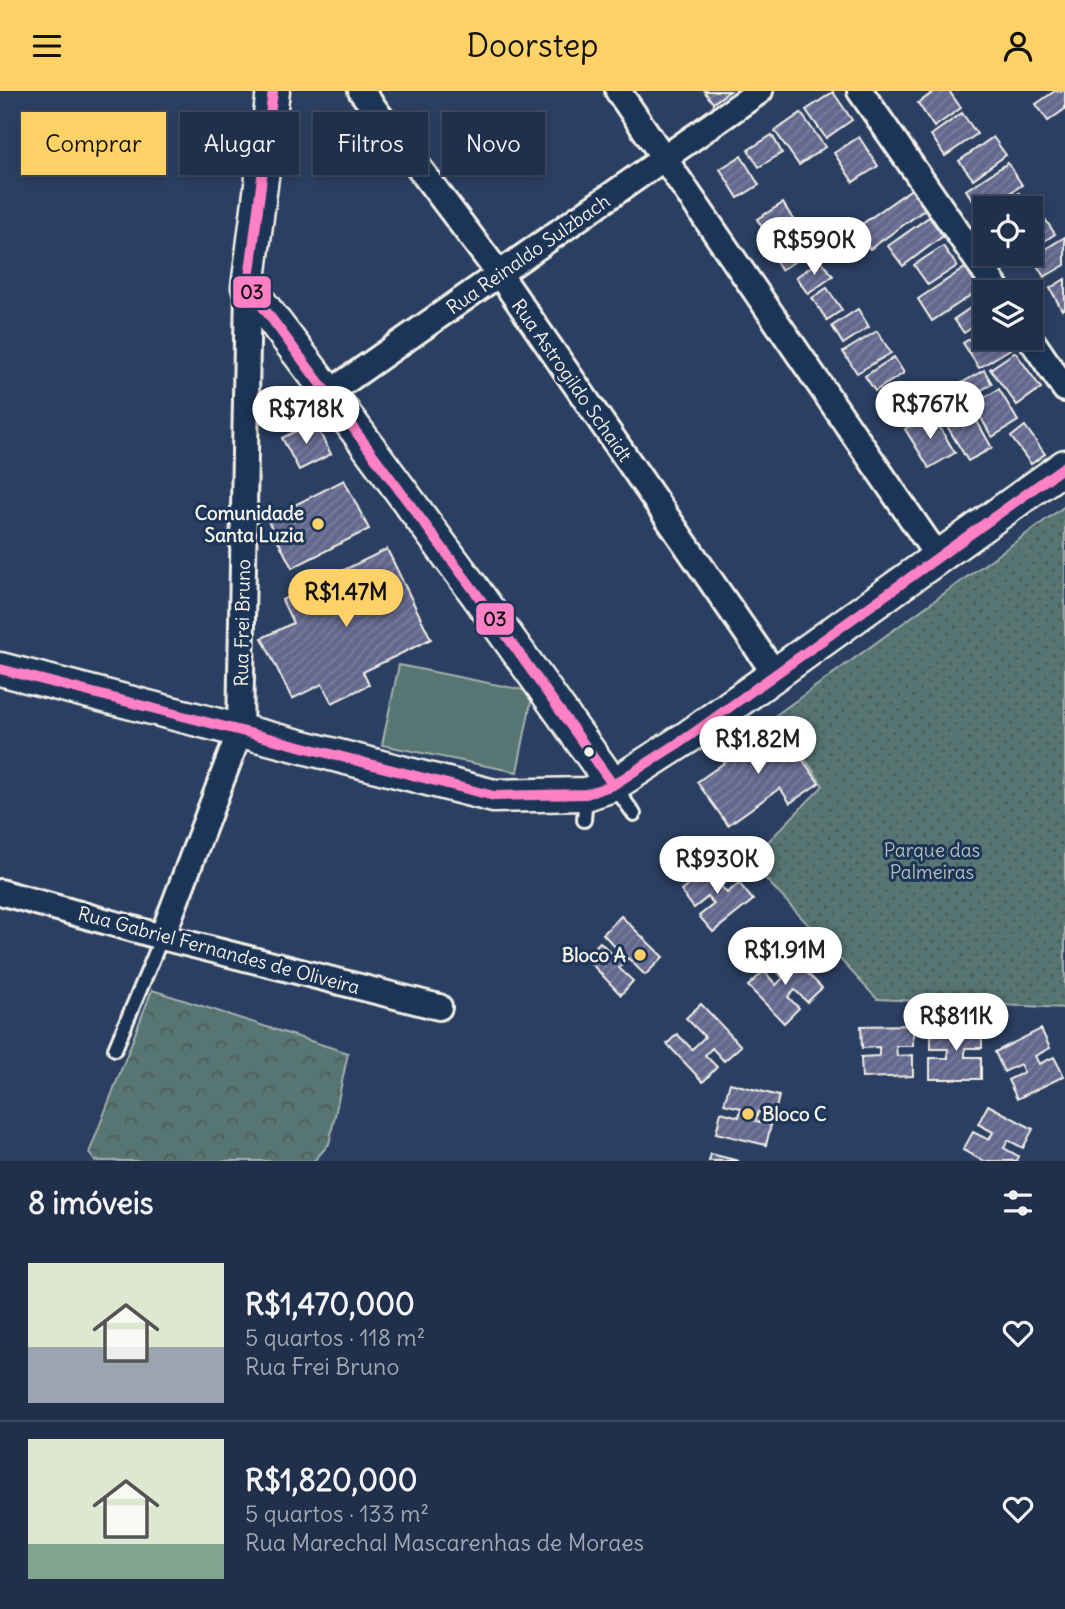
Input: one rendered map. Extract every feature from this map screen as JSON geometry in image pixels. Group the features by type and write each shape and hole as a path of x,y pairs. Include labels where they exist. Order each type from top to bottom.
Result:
{"street":[{"name":"Rua Frei Bruno","path":"162,937 240,731 248,287 274,91"},
{"name":"Rua Astrogildo Schaidt","path":"361,91 500,275 775,674"},
{"path":"618,91 938,557"},
{"name":"Rua Reinaldo Sulzbach","path":"329,393 760,91"},
{"path":"860,91 991,280"},
{"path":"248,287 476,593 594,800"},
{"path":"1038,350 1065,389"},
{"path":"0,669 494,796 594,800 688,737 1065,466"},
{"name":"Rua Gabriel Fernandes de Oliveira","path":"0,892 162,937 439,1007"}],"lane":[{"path":"594,800 634,814"},
{"name":"Rua Frei Bruno","path":"115,1049 162,937"}],"green space":[{"name":"Parque das Palmeiras","path":"1065,506 1065,1008 877,999 749,861 823,786 776,715"},
{"path":"399,665 533,692 517,772 382,745"},
{"path":"152,990 348,1053 329,1144 314,1161 95,1161 89,1153"}],"building":[{"path":"704,91 730,91 713,103"},
{"path":"935,91 949,91 961,108 934,127 918,103"},
{"path":"1055,91 1065,91 1065,109 1048,121 1036,104"},
{"path":"833,92 852,120 826,138 806,110"},
{"path":"801,113 825,147 799,165 775,131"},
{"path":"962,113 977,134 945,156 931,135"},
{"path":"772,135 782,153 759,167 748,150"},
{"path":"859,137 878,166 853,182 834,153"},
{"path":"993,137 1006,155 973,179 959,161"},
{"path":"741,156 759,185 738,198 720,169"},
{"path":"1008,163 1022,185 1005,196 973,196 973,201 966,190"},
{"path":"913,188 927,208 870,249 855,229"},
{"path":"783,203 799,229 773,245 757,219"},
{"path":"1043,216 1055,234 1043,242"},
{"path":"929,217 943,236 903,266 888,246"},
{"path":"804,232 814,250 781,270 770,252"},
{"path":"1065,237 1065,265 1044,277 1037,266 1043,266 1043,250"},
{"path":"943,246 957,266 928,285 914,265"},
{"path":"821,260 833,276 808,294 796,277"},
{"path":"968,266 977,280 973,280 973,294 932,321 918,299"},
{"path":"1065,279 1065,308 1062,310 1050,288"},
{"path":"827,288 842,310 827,320 812,298"},
{"path":"973,306 973,327 964,333 954,319"},
{"path":"858,309 869,327 843,344 832,326"},
{"path":"877,331 891,353 857,373 843,352"},
{"path":"973,337 973,350 1009,350 979,368 963,343"},
{"path":"1015,352 1041,388 1017,405 990,369"},
{"path":"894,357 904,373 875,391 865,376"},
{"path":"984,370 992,384 966,399 958,385"},
{"path":"999,389 1018,421 992,437 973,404"},
{"path":"972,412 992,448 968,461 947,426"},
{"path":"932,414 955,453 929,468 905,429"},
{"path":"314,422 331,454 299,470 282,438"},
{"path":"1025,426 1045,454 1031,464 1011,437"},
{"name":"Comunidade Santa Luzia","path":"344,480 369,529 292,568 267,519"},
{"path":"387,549 431,639 363,672 369,685 332,703 322,684 292,699 262,638 293,623 282,600"},
{"path":"778,725 819,783 790,803 780,788 728,825 697,782"},
{"path":"721,859 734,875 721,886 727,893 739,883 753,900 713,932 699,916 714,904 708,897 694,908 681,891"},
{"name":"Bloco A","path":"621,916 663,957 645,975 628,958 619,968 633,981 621,995 585,957 600,942 616,958 621,953 603,934"},
{"path":"786,951 822,988 807,1002 795,990 788,997 799,1008 784,1023 748,986 764,971 776,985 783,978 771,965"},
{"path":"701,1004 741,1046 724,1061 712,1048 705,1055 717,1067 703,1082 667,1044 677,1034 692,1049 705,1037 686,1018"},
{"path":"913,1025 913,1046 896,1046 897,1056 913,1055 913,1076 862,1078 861,1057 879,1056 879,1047 862,1048 861,1026"},
{"path":"931,1027 982,1027 982,1048 965,1048 965,1057 981,1057 981,1079 930,1079 930,1058 948,1058 948,1049 931,1049"},
{"path":"1041,1029 1050,1048 1035,1056 1039,1064 1054,1057 1064,1076 1017,1099 1008,1080 1024,1072 1020,1064 1004,1072 995,1052"},
{"name":"Bloco C","path":"730,1083 779,1096 774,1116 758,1112 756,1121 771,1125 766,1145 716,1133 721,1112 739,1117 741,1108 724,1104"},
{"path":"988,1105 1033,1129 1023,1148 1008,1140 1004,1148 1018,1156 1016,1161 983,1161 963,1150 973,1132 989,1140 993,1132 978,1124"},
{"path":"711,1154 739,1161 709,1161"}],"transit line":[{"name":"03","path":"273,91 248,287 476,593 613,785"},
{"name":"03","path":"0,669 494,796 586,794 613,785 688,737 1065,466"}],"place":[{"name":"Comunidade Santa Luzia","path":"318,524"},
{"name":"Bloco A","path":"640,955"},
{"name":"Bloco C","path":"748,1114"}]}
